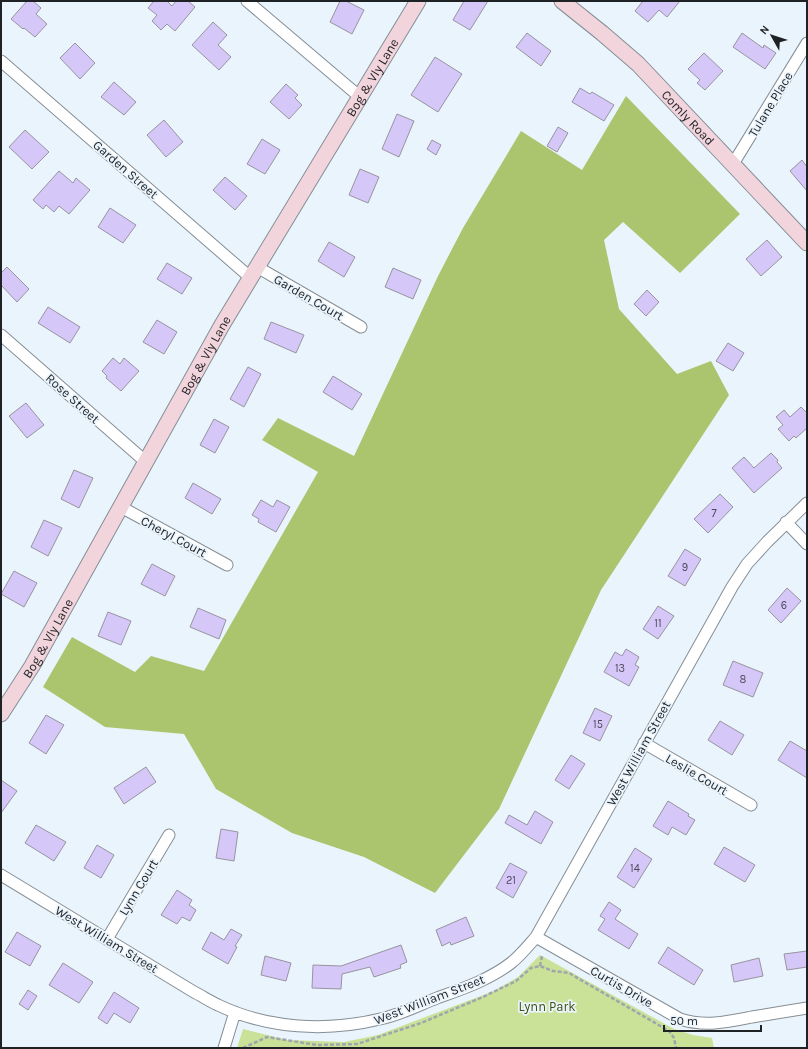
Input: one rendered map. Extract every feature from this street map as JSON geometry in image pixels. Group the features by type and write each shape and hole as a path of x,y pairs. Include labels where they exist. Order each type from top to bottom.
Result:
{"street":[{"path":"247,1 360,97"},
{"name":"Bog & Vly Lane","path":"1,714 32,666 222,325 418,1"},
{"name":"Comly Road","path":"562,1 638,64 807,243"},
{"name":"Tulane Place","path":"733,164 807,43"},
{"name":"Garden Street","path":"1,61 254,273"},
{"name":"Garden Court","path":"254,273 361,327"},
{"name":"Rose Street","path":"1,335 146,462"},
{"name":"West William Street","path":"1,875 218,1005 235,1012 276,1023 303,1026 343,1026 382,1019 465,988 496,973 511,963 536,937 732,587 747,564 786,522 807,503"},
{"name":"Cheryl Court","path":"121,507 227,565"},
{"path":"786,522 807,544"},
{"name":"Leslie Court","path":"644,743 751,804"},
{"name":"Lynn Court","path":"107,939 169,835"},
{"name":"Curtis Drive","path":"536,937 680,1019 688,1022 697,1024 715,1024 807,1008"},
{"path":"224,1048 235,1012"}],"path":[{"path":"540,966 542,956"},
{"path":"243,1048 267,1037 317,1045 357,1044 421,1023 483,997 516,982 531,968 540,966 553,971 569,973 669,1031 674,1038 676,1048"}],"green space":[{"path":"626,96 740,214 680,273 623,222 604,240 619,309 677,374 711,361 729,395 601,590 499,809 435,893 364,857 292,833 216,789 184,734 105,727 43,687 72,637 135,672 151,656 204,671 318,472 262,440 278,418 354,456 438,276 463,228 521,131 582,170"},
{"name":"Lynn Park","path":"540,955 674,1029 693,1035 712,1038 714,1048 237,1048 243,1029 287,1040 344,1042 378,1035 494,991 518,977"}],"building":[{"path":"27,1 33,1 41,8 36,14 47,24 35,37 11,19"},
{"path":"154,1 167,1 172,6 176,1 188,1 195,7 175,31 167,24 161,30 152,21 157,15 148,8"},
{"path":"340,1 346,1 364,10 352,34 330,22"},
{"path":"464,1 488,1 470,30 453,20"},
{"path":"643,1 680,1 667,17 659,10 648,22 635,11"},
{"path":"213,22 227,35 218,45 231,57 219,70 192,45"},
{"path":"527,33 551,51 541,66 516,47"},
{"path":"742,33 763,48 764,45 776,53 765,69 733,47"},
{"path":"75,43 95,63 80,79 60,58"},
{"path":"704,53 723,71 705,90 697,83 700,80 688,69"},
{"path":"435,57 462,74 438,112 411,95"},
{"path":"114,82 136,102 124,115 101,97"},
{"path":"286,84 298,95 295,98 302,105 289,119 270,102"},
{"path":"580,88 590,94 592,92 614,105 604,121 572,102"},
{"path":"397,114 414,121 399,157 382,149"},
{"path":"164,120 183,142 166,157 147,135"},
{"path":"558,127 568,133 557,152 547,146"},
{"path":"25,130 49,152 32,169 9,147"},
{"path":"262,139 280,150 265,174 247,164"},
{"path":"432,140 441,145 436,155 427,149"},
{"path":"802,160 807,167 807,191 790,171"},
{"path":"360,169 379,177 368,203 349,195"},
{"path":"59,171 73,183 76,178 90,190 69,214 59,206 54,212 46,205 43,209 33,200"},
{"path":"225,177 247,196 235,210 213,190"},
{"path":"110,208 136,225 123,243 98,227"},
{"path":"767,240 782,257 761,276 746,259"},
{"path":"329,242 355,257 344,277 318,261"},
{"path":"167,263 192,278 182,294 157,279"},
{"path":"7,267 29,289 17,302 1,285 1,273"},
{"path":"393,268 421,280 413,299 385,287"},
{"path":"647,290 659,302 646,316 634,304"},
{"path":"48,307 80,327 70,343 38,323"},
{"path":"157,320 177,332 164,354 143,342"},
{"path":"271,322 304,335 296,353 264,339"},
{"path":"728,343 744,353 733,371 716,361"},
{"path":"113,358 120,364 124,358 139,371 121,391 106,378 107,376 102,371"},
{"path":"248,367 261,374 244,407 230,399"},
{"path":"333,376 362,394 352,410 323,392"},
{"path":"26,403 44,425 27,438 9,416"},
{"path":"801,407 807,413 807,428 796,438 794,436 789,441 778,429 783,425 776,417 784,410 790,417"},
{"path":"214,419 229,427 215,453 200,445"},
{"path":"771,453 778,460 777,462 782,468 754,493 732,468 744,457 754,468"},
{"path":"74,470 93,478 79,508 61,499"},
{"path":"193,483 221,499 212,514 185,498"},
{"path":"720,494 733,507 708,533 694,519"},
{"path":"261,500 273,507 277,500 290,507 276,532 258,522 259,519 252,515"},
{"path":"44,520 62,528 48,556 31,547"},
{"path":"685,549 701,559 685,586 668,576"},
{"path":"152,564 175,576 165,596 141,584"},
{"path":"14,571 37,583 24,607 1,594"},
{"path":"787,588 801,601 781,623 768,610"},
{"path":"658,606 674,616 658,639 643,629"},
{"path":"198,608 226,620 219,639 190,627"},
{"path":"108,612 131,621 121,645 98,636"},
{"path":"626,649 639,657 635,665 639,667 629,686 604,672 615,652 622,656"},
{"path":"733,661 763,673 753,697 723,685"},
{"path":"595,708 612,716 600,741 583,733"},
{"path":"46,715 64,725 46,754 29,743"},
{"path":"720,721 744,735 732,755 708,740"},
{"path":"790,741 807,751 807,778 778,760"},
{"path":"571,755 585,764 569,789 555,780"},
{"path":"146,767 156,782 124,804 114,788"},
{"path":"1,780 17,791 1,813"},
{"path":"668,801 689,814 688,816 695,820 686,835 672,827 668,835 653,826"},
{"path":"535,811 553,822 541,844 505,823 509,815 527,825"},
{"path":"36,825 66,842 54,861 25,843"},
{"path":"221,829 238,832 234,861 216,858"},
{"path":"97,845 114,855 101,878 84,868"},
{"path":"724,847 755,865 745,882 714,864"},
{"path":"635,848 652,859 634,888 617,877"},
{"path":"510,863 527,872 513,898 496,888"},
{"path":"177,890 192,900 189,905 196,910 190,921 182,917 177,924 161,915"},
{"path":"609,902 621,910 615,919 638,934 629,949 598,930 605,919 600,916"},
{"path":"466,917 474,936 451,945 450,942 442,946 436,930"},
{"path":"231,929 242,935 235,946 237,947 228,964 202,949 211,932 224,940"},
{"path":"17,932 41,946 30,966 5,952"},
{"path":"401,945 407,962 400,965 401,968 374,977 370,967 342,974 341,989 312,988 313,965 341,966"},
{"path":"668,947 703,970 694,985 658,963"},
{"path":"807,951 807,967 787,970 784,954"},
{"path":"265,956 291,963 286,981 261,975"},
{"path":"759,958 763,976 734,982 731,965"},
{"path":"63,963 93,982 79,1003 49,985"},
{"path":"28,990 37,996 28,1010 19,1004"},
{"path":"114,992 139,1008 130,1023 114,1013 107,1024 98,1018"}]}
